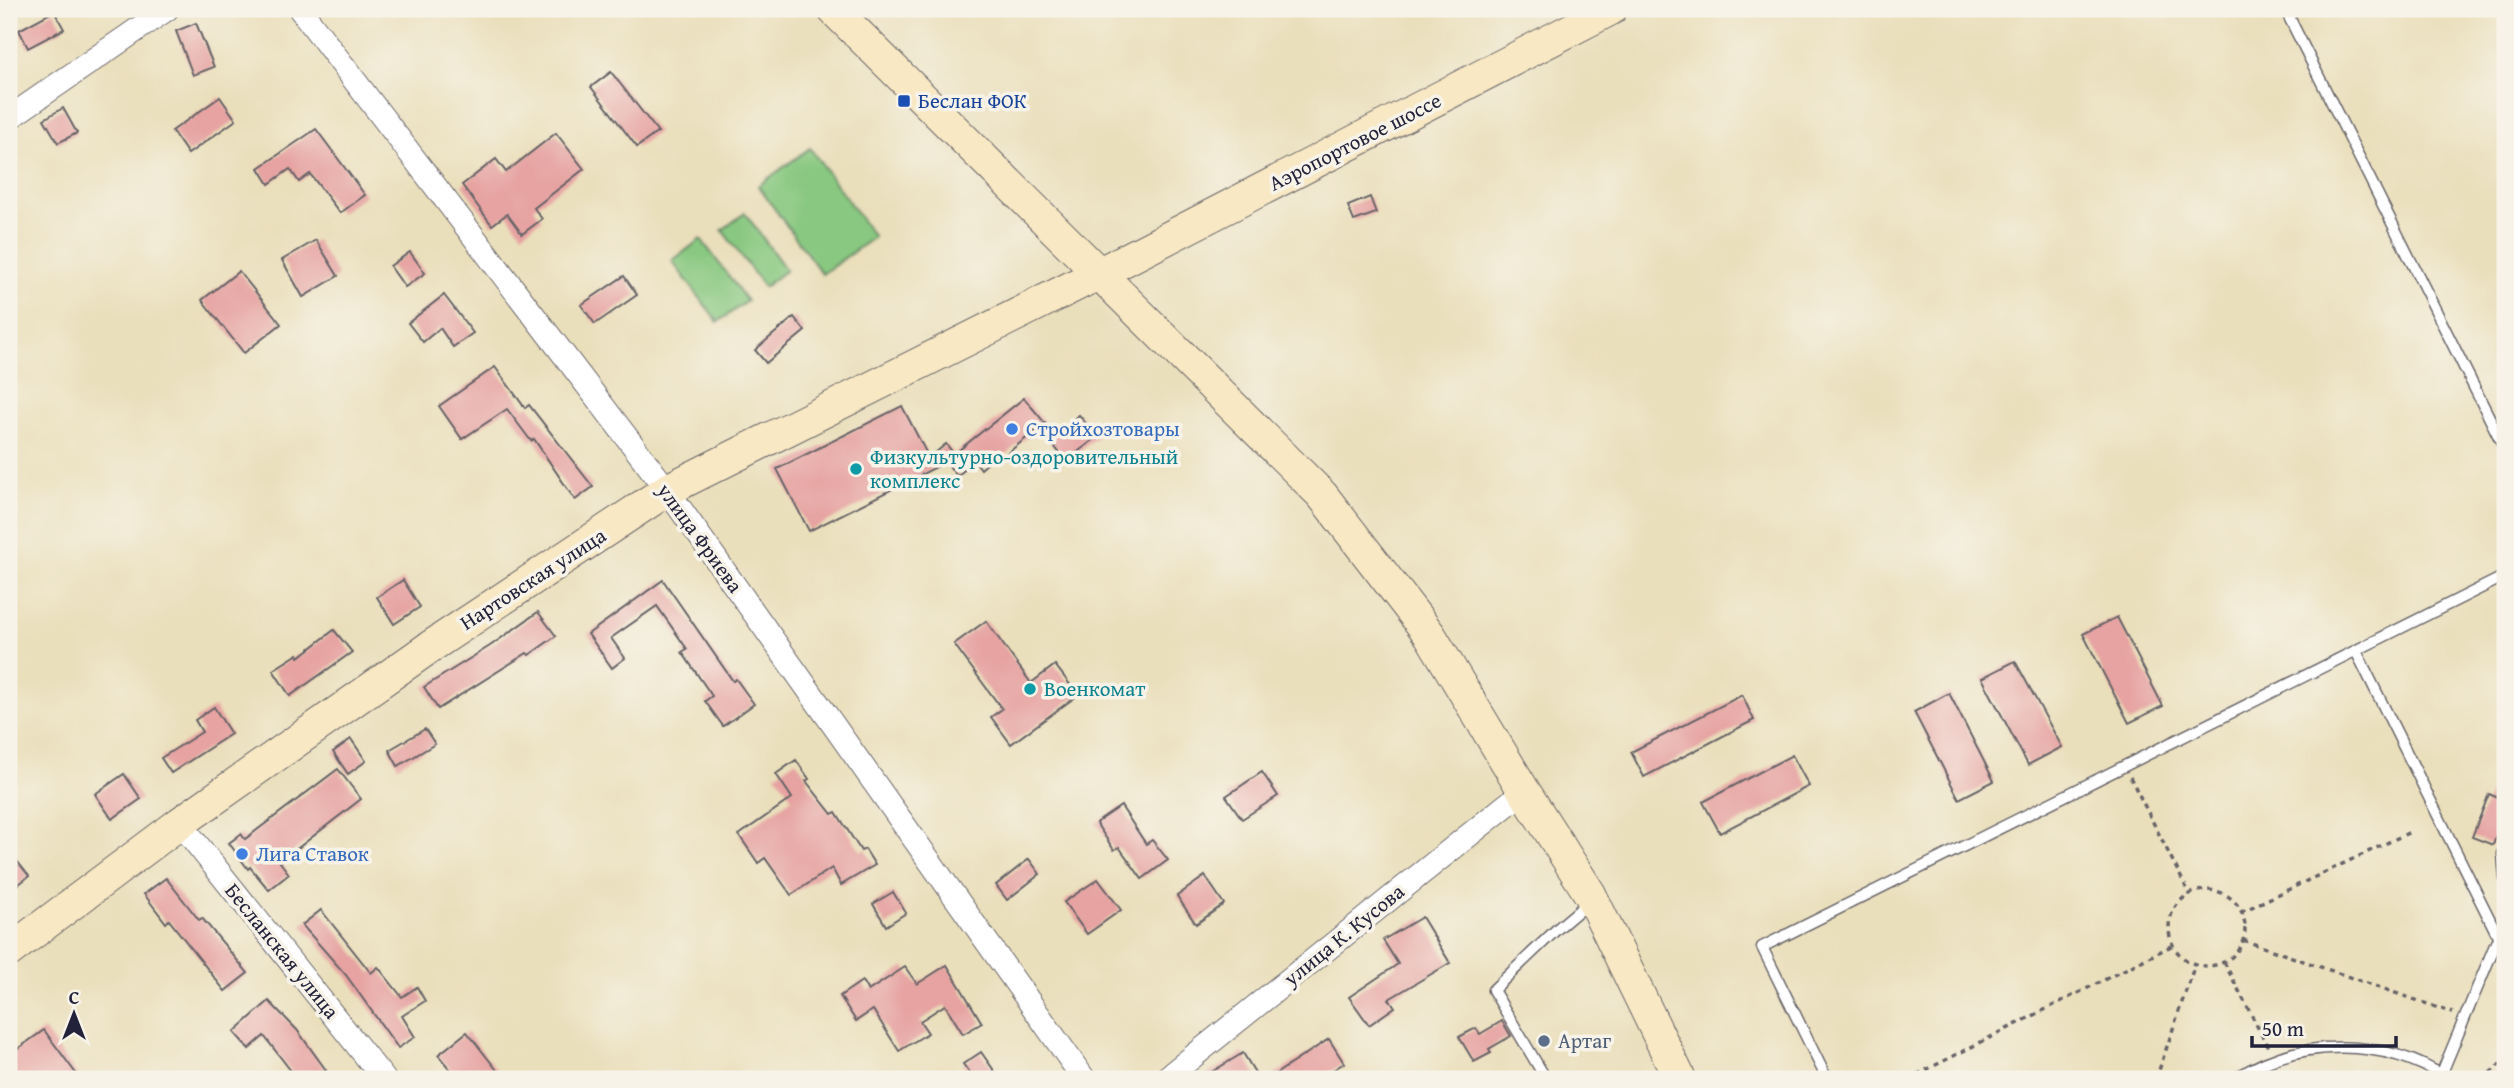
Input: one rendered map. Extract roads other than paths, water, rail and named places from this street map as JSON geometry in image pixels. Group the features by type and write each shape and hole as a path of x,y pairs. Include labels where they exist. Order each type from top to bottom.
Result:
{"main road":[{"path":"833,9 1322,495 1430,635 1592,900 1677,1078"},
{"name":"Аэропортовое шоссе","path":"1098,274 1598,12"},
{"name":"Нартовская улица","path":"9,949 180,823 430,647 667,490 1098,274"}],"street":[{"path":"9,118 167,9"},
{"name":"улица Фриева","path":"300,9 667,490 1084,1079"},
{"name":"улица К. Кусова","path":"1165,1079 1524,791"},
{"name":"Бесланская улица","path":"180,823 384,1079"}],"lane":[{"path":"2285,9 2505,449"},
{"path":"1826,1079 1762,947 2505,576"},
{"path":"2356,651 2505,950"},
{"path":"2505,845 2505,879"},
{"path":"1546,1079 1493,990 1592,900"},
{"path":"2235,1079 2274,1059 2311,1050 2350,1047 2406,1058 2445,1077 2465,1017 2505,921"}],"place":[{"name":"Беслан ФОК","path":"904,101"},
{"name":"Стройхозтовары","path":"1012,429"},
{"name":"Физкультурно-оздоровительный комплекс","path":"856,469"},
{"name":"Военкомат","path":"1030,689"},
{"name":"Лига Ставок","path":"242,854"},
{"name":"Артаг","path":"1544,1041"}]}
